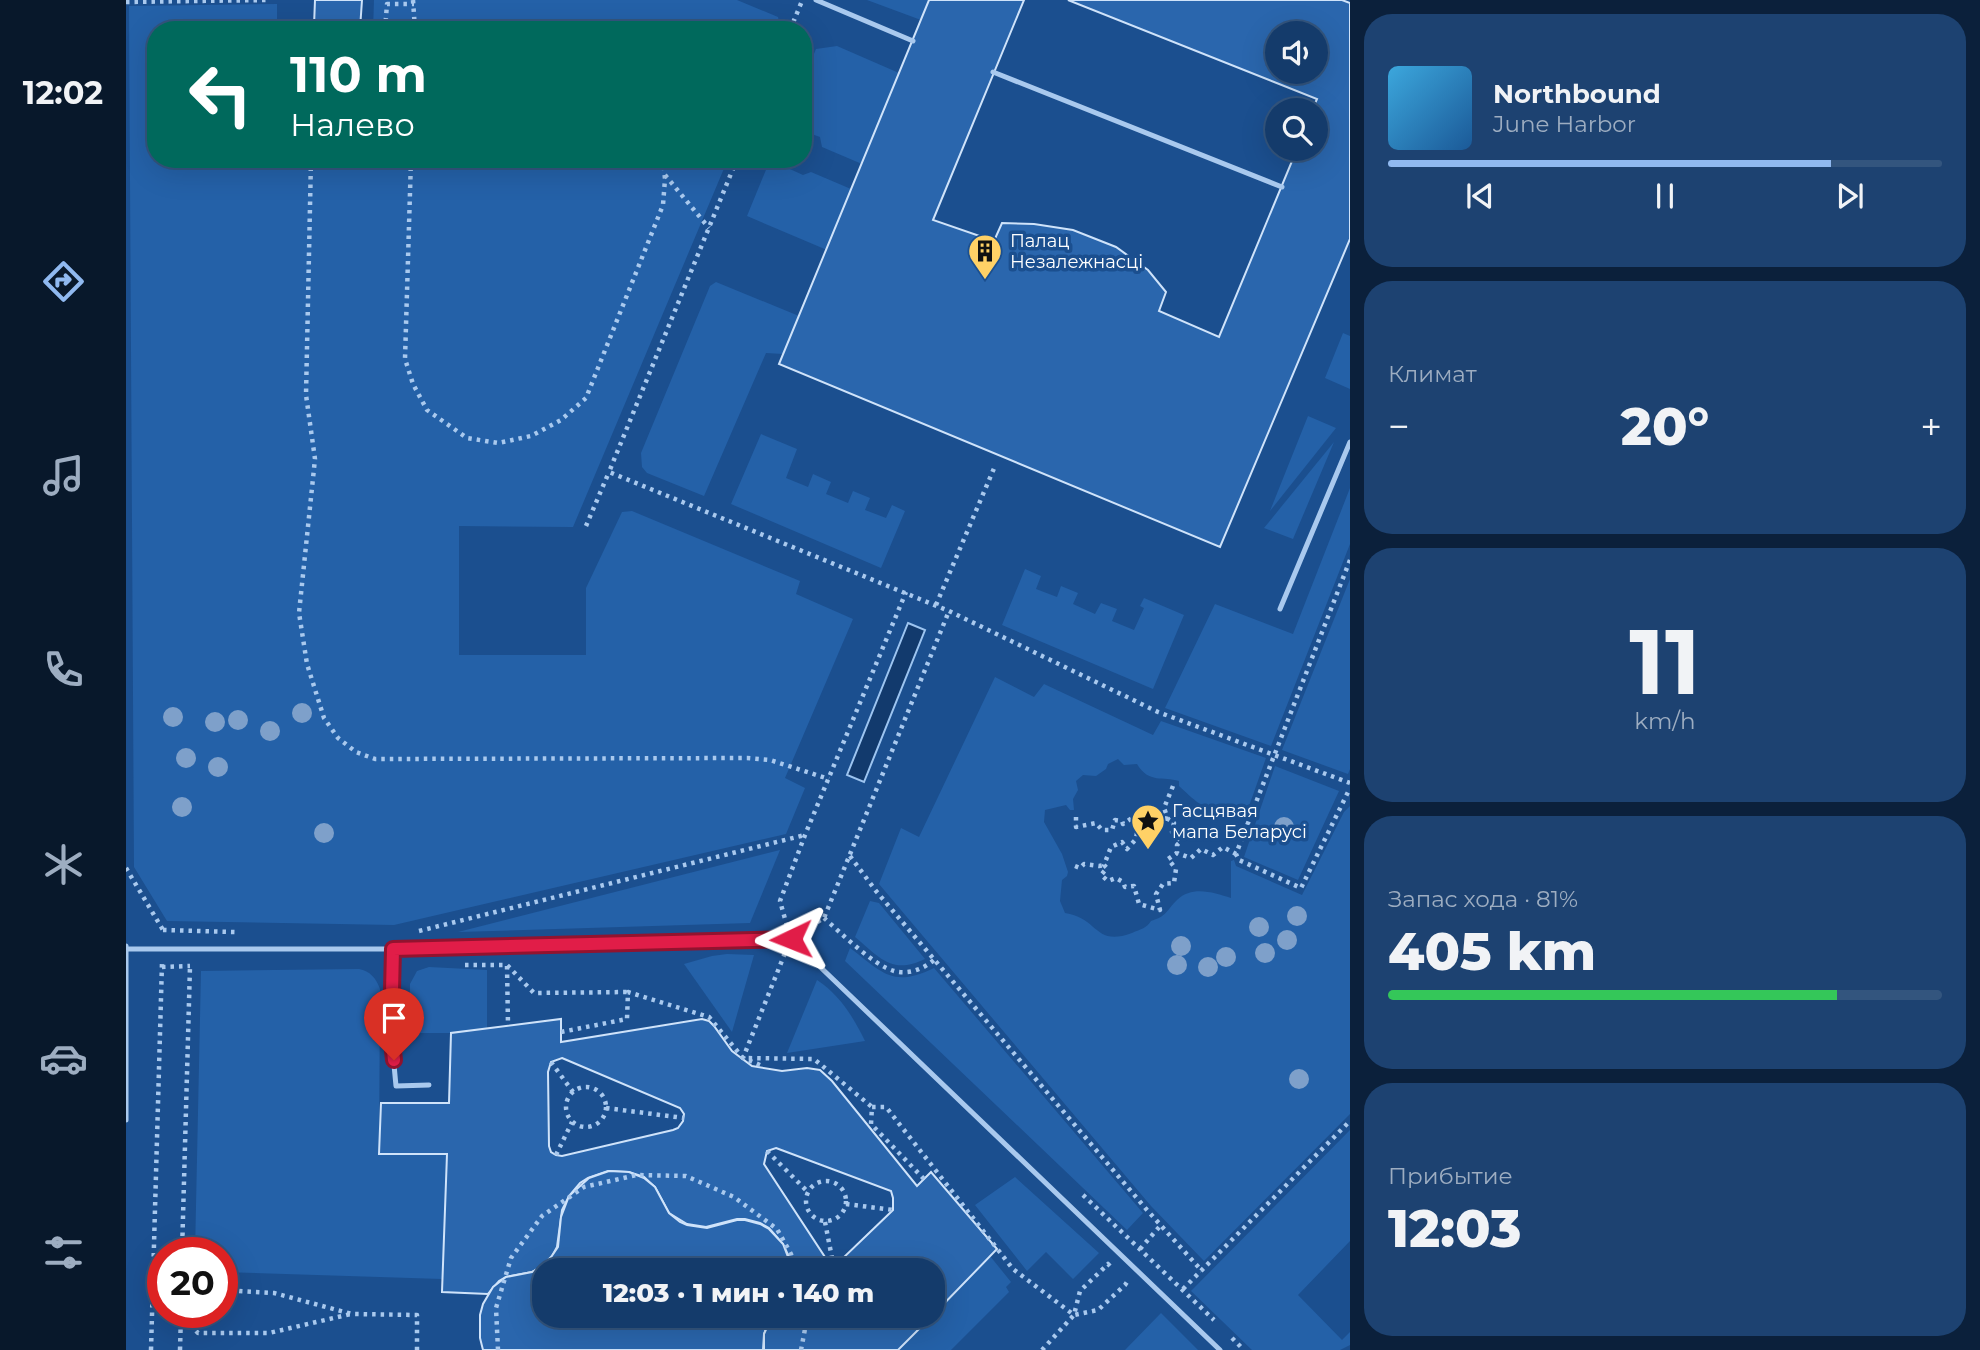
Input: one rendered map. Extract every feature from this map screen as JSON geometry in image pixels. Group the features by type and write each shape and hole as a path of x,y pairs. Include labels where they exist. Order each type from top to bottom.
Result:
{"lane":[{"path":"816,0 913,41"},
{"path":"993,72 1282,187"},
{"path":"1280,609 1350,442"},
{"path":"126,1120 127,947 393,949 791,939 1220,1350"},
{"path":"393,949 391,1033 396,1086 429,1084"}],"path":[{"path":"126,2 267,0"},
{"path":"794,21 802,0"},
{"path":"386,21 387,4 414,2 415,21"},
{"path":"311,168 306,395 315,459 299,613 307,664 316,695 324,718 338,738 356,752 375,759 747,758 770,760 829,779"},
{"path":"411,168 405,359 413,384 427,410 467,439 498,443 531,436 561,420 586,398 663,205 664,168"},
{"path":"586,526 733,168"},
{"path":"664,174 709,228"},
{"path":"936,605 995,466"},
{"path":"609,472 936,605 1158,712 1350,785 1301,888 1239,860 1236,854 1223,847 1213,855 1201,849 1191,858 1177,853"},
{"path":"1236,854 1350,560"},
{"path":"791,939 780,901 906,592"},
{"path":"743,1058 791,939 824,918 949,611"},
{"path":"1168,819 1164,808 1173,786"},
{"path":"1076,817 1076,827 1096,823 1102,830 1112,830 1115,820 1122,821 1123,824 1138,814 1168,819 1174,823 1172,832 1181,841 1177,845 1177,853"},
{"path":"1150,814 1138,826 1136,839 1127,849 1122,842 1111,847 1104,865 1107,868 1101,875 1108,881 1116,878 1123,881 1125,887 1134,886 1139,904 1160,910 1156,894 1163,884 1174,883 1176,869 1168,859 1177,853"},
{"path":"414,933 805,835"},
{"path":"850,856 876,891 1202,1271"},
{"path":"1075,866 1080,868 1084,864 1104,865"},
{"path":"126,868 163,930 154,1237"},
{"path":"824,918 883,967 895,972 915,971 934,959"},
{"path":"163,930 242,932"},
{"path":"507,965 508,1025"},
{"path":"182,1237 190,966"},
{"path":"561,1032 627,1018 628,992 709,1017 743,1058 760,1065"},
{"path":"743,1058 814,1059 872,1107 886,1107 1013,1269 1074,1315 1098,1310 1125,1284"},
{"path":"551,1062 573,1092"},
{"path":"586,1087 593,1088 603,1096 606,1108 601,1121 587,1128 572,1122 566,1109 567,1101 573,1092 586,1087"},
{"path":"872,1107 871,1124 924,1179"},
{"path":"606,1108 684,1118"},
{"path":"1183,1289 1350,1121"},
{"path":"556,1155 572,1122"},
{"path":"767,1152 808,1192"},
{"path":"498,1350 496,1308 511,1258 542,1216 584,1187 637,1175 686,1177 734,1197 777,1229 792,1258"},
{"path":"828,1181 835,1183 844,1192 846,1204 841,1215 825,1222 814,1218 806,1205 808,1192 816,1184 828,1181"},
{"path":"846,1204 893,1210"},
{"path":"825,1222 832,1258"},
{"path":"1042,1350 1074,1315 1080,1291 1105,1266"},
{"path":"238,1291 274,1293 352,1314"},
{"path":"194,1328 198,1333 269,1333 352,1314 417,1315 417,1350"},
{"path":"152,1328 152,1350"},
{"path":"180,1328 180,1350"},
{"path":"801,1350 804,1328"}],"shaded area":[{"path":"374,0 737,0 778,17 779,21 373,21"},
{"path":"867,0 929,0 921,20"},
{"path":"277,4 277,21 147,21 147,168 724,168 573,527 459,526 459,655 586,655 586,588 622,512 632,511 800,581 796,594 853,619 785,778 805,788 786,834 394,925 167,921 134,867 129,6"},
{"path":"837,46 899,73 862,164 822,147 820,137 812,134 812,59 816,49"},
{"path":"767,168 788,168 803,175 811,172 851,189 827,250 747,216"},
{"path":"716,282 799,316 783,354 766,353 704,496 647,473 642,467 641,453 710,286"},
{"path":"1343,333 1350,336 1350,389 1325,378"},
{"path":"1308,416 1336,428 1270,511"},
{"path":"761,434 797,449 786,478 808,487 813,474 831,482 826,494 848,503 853,491 870,498 865,510 886,518 892,505 905,511 881,568 731,504"},
{"path":"1334,442 1293,539 1264,528"},
{"path":"1350,488 1350,544 1271,746 1165,708 1215,604 1293,634"},
{"path":"1025,569 1041,576 1036,589 1057,597 1061,586 1078,593 1073,604 1095,614 1101,603 1117,609 1112,621 1134,630 1144,608 1140,606 1144,598 1184,615 1153,689 1002,625"},
{"path":"1350,579 1350,769 1348,774 1282,750"},
{"path":"908,623 925,630 864,782 847,775"},
{"path":"995,677 1034,697 1044,684 1153,735 1161,721 1266,758 1248,809 1236,812 1211,810 1179,786 1179,781 1151,777 1137,764 1124,765 1118,759 1108,764 1106,769 1096,776 1083,775 1076,781 1078,790 1073,799 1074,810 1070,810 1066,805 1045,810 1044,822 1062,854 1068,872 1062,880 1060,901 1065,913 1084,920 1103,934 1120,936 1143,928 1163,915 1183,895 1197,891 1231,898 1231,861 1234,860 1236,866 1302,895 1344,812 1350,806 1350,1114 1204,1261 1151,1206 879,884 901,828 919,837"},
{"path":"1275,766 1339,791 1298,880 1244,857"},
{"path":"780,850 750,923 458,932"},
{"path":"870,901 879,903 925,959 914,964 895,965 879,957 855,937"},
{"path":"850,948 889,975 908,977 934,968 1143,1213 1127,1230 845,961"},
{"path":"727,954 754,955 732,1032 684,964"},
{"path":"429,967 487,970 487,1028 451,1033 410,1033 410,984 417,971"},
{"path":"359,969 366,971 377,982 380,989 379,1153 447,1154 442,1279 238,1273 238,1237 195,1237 201,971"},
{"path":"817,980 845,1007 865,1041 787,1053"},
{"path":"1350,1130 1350,1241 1298,1295 1342,1340 1350,1332 1350,1345 1340,1350 1252,1350 1191,1291"},
{"path":"1015,1177 1099,1253 1073,1279 1046,1252 1027,1271 975,1205"},
{"path":"990,1256 1011,1282 1006,1287 1009,1292 951,1350 898,1350 920,1328 945,1328 945,1302"},
{"path":"1161,1313 1198,1350 1125,1350"}],"building":[{"path":"315,0 362,0 361,21 314,21"},
{"name":"Палац Незалежнасці","path":"929,0 1024,0 933,220 994,241 1002,223 1034,224 1073,230 1116,247 1148,270 1166,292 1159,311 1219,337 1292,161 1328,161 1328,98 1314,98 1279,84 1328,84 1328,21 1265,21 1265,78 1068,0 1342,0 1350,3 1350,239 1220,547 779,364"},
{"path":"561,1019 561,1042 702,1019 709,1021 732,1051 752,1066 782,1071 807,1068 820,1070 832,1081 917,1186 931,1172 997,1249 945,1303 945,1258 843,1258 893,1210 891,1191 776,1148 767,1151 764,1164 826,1258 790,1258 783,1244 769,1228 745,1219 706,1227 687,1224 669,1213 655,1187 644,1177 629,1172 608,1171 580,1183 569,1196 562,1210 557,1247 550,1258 532,1258 532,1272 506,1277 488,1294 442,1292 447,1154 379,1154 381,1103 449,1103 451,1033","holes":["562,1058 680,1108 684,1114 683,1121 673,1130 562,1156 556,1155 551,1152 549,1146 548,1072 551,1062"]},
{"path":"609,1171 629,1172 644,1178 655,1187 669,1213 687,1225 707,1228 737,1220 760,1224 769,1229 783,1244 788,1258 550,1258 558,1247 561,1217 569,1196 589,1178"},
{"path":"532,1272 532,1328 766,1328 763,1350 483,1350 480,1315 483,1304 493,1287 506,1277"},
{"path":"767,1328 920,1328 898,1350 764,1350"}],"place":[{"name":"Палац Незалежнасці","path":"985,281"},
{"name":"Гасцявая мапа Беларусі","path":"1148,851"}],"route":[{"path":"394,1060 391,1033 393,949 791,939"}]}
